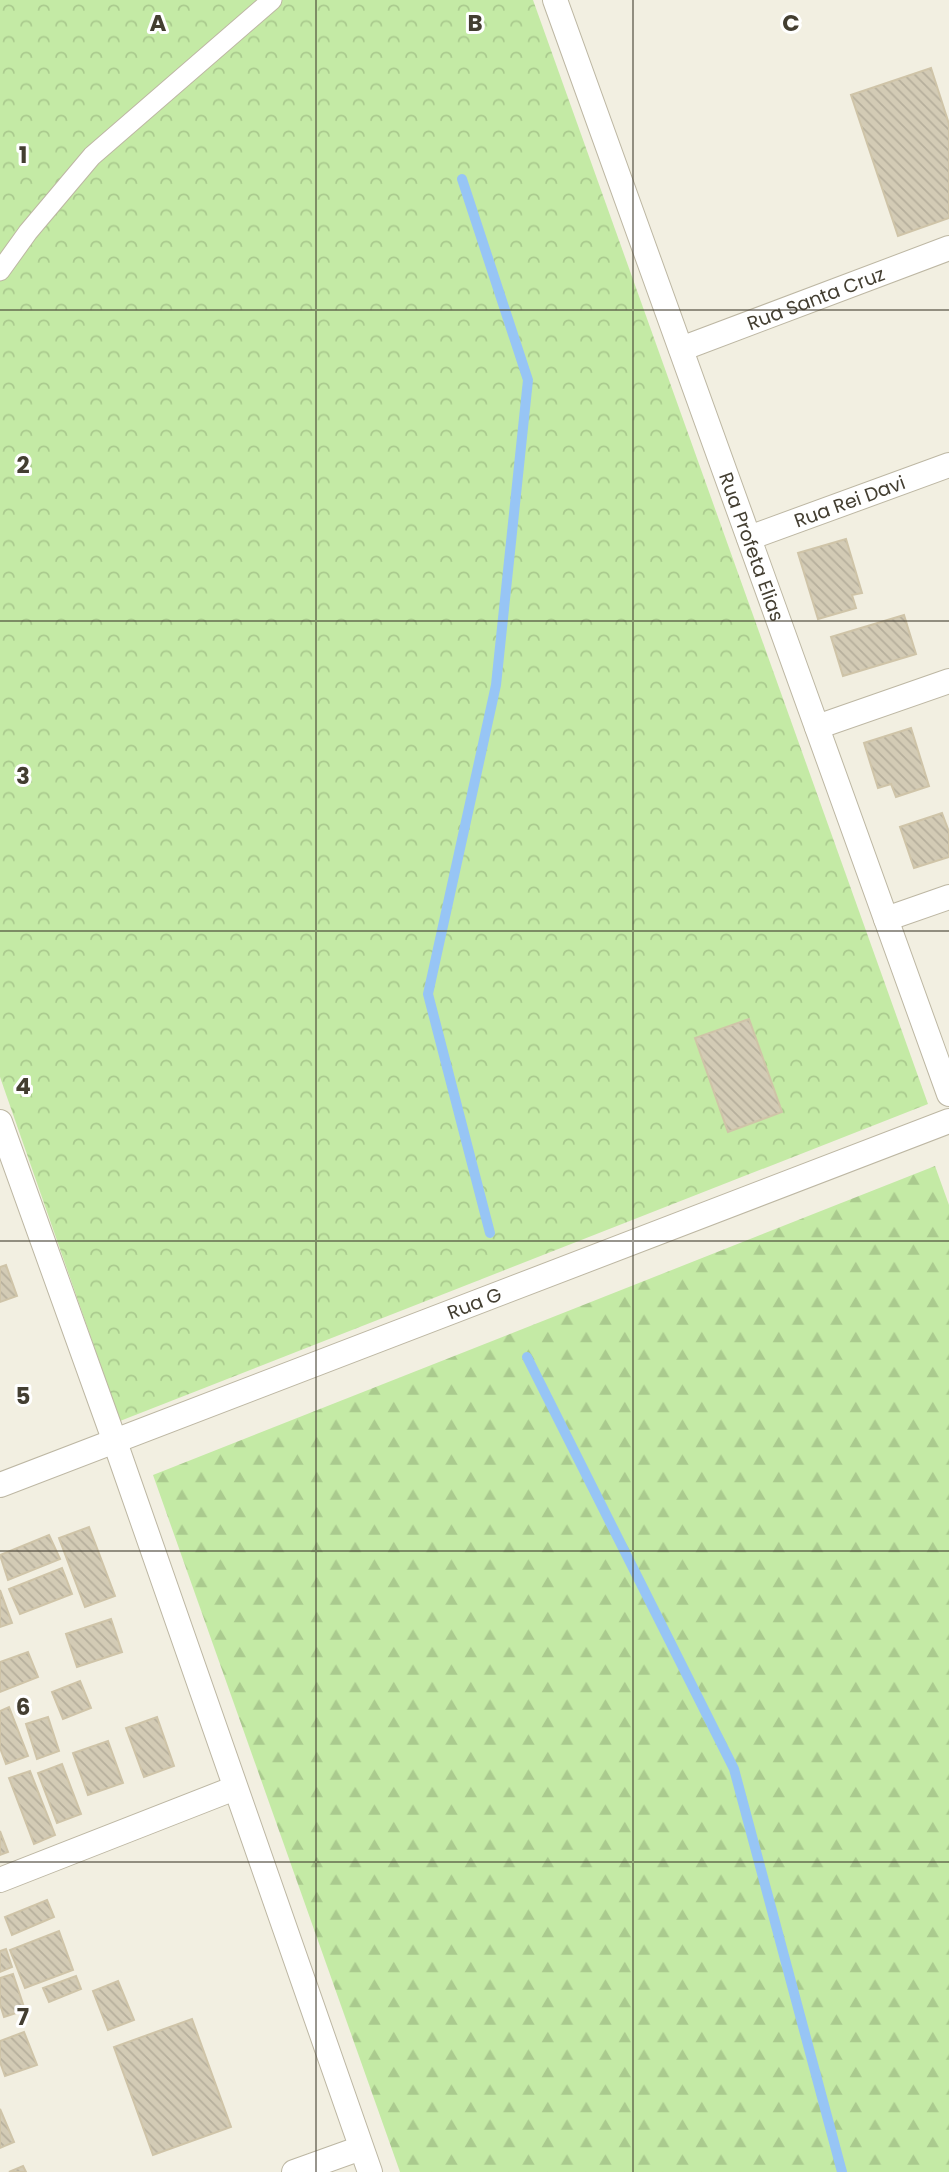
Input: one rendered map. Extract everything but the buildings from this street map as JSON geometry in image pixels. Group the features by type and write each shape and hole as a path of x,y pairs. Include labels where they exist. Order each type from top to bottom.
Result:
{"street":[{"path":"0,271 92,156 272,0"},
{"name":"Rua Profeta Elias","path":"555,0 949,1094"},
{"name":"Rua Santa Cruz","path":"681,349 949,248"},
{"name":"Rua Rei Davi","path":"749,538 949,465"},
{"path":"817,727 949,681"},
{"path":"886,919 949,897"},
{"name":"Rua G","path":"0,1485 949,1121"},
{"path":"0,1122 115,1442 370,2172"},
{"path":"0,1880 234,1788"},
{"path":"294,2172 361,2147"}],"green space":[{"path":"0,0 533,0 928,1104 120,1421 0,1077"},
{"path":"935,1166 949,1205 949,2172 400,2172 153,1475"}],"waterway":[{"path":"462,179 528,380 496,685 428,994 490,1233"},
{"path":"527,1357 734,1769 842,2172"}]}
